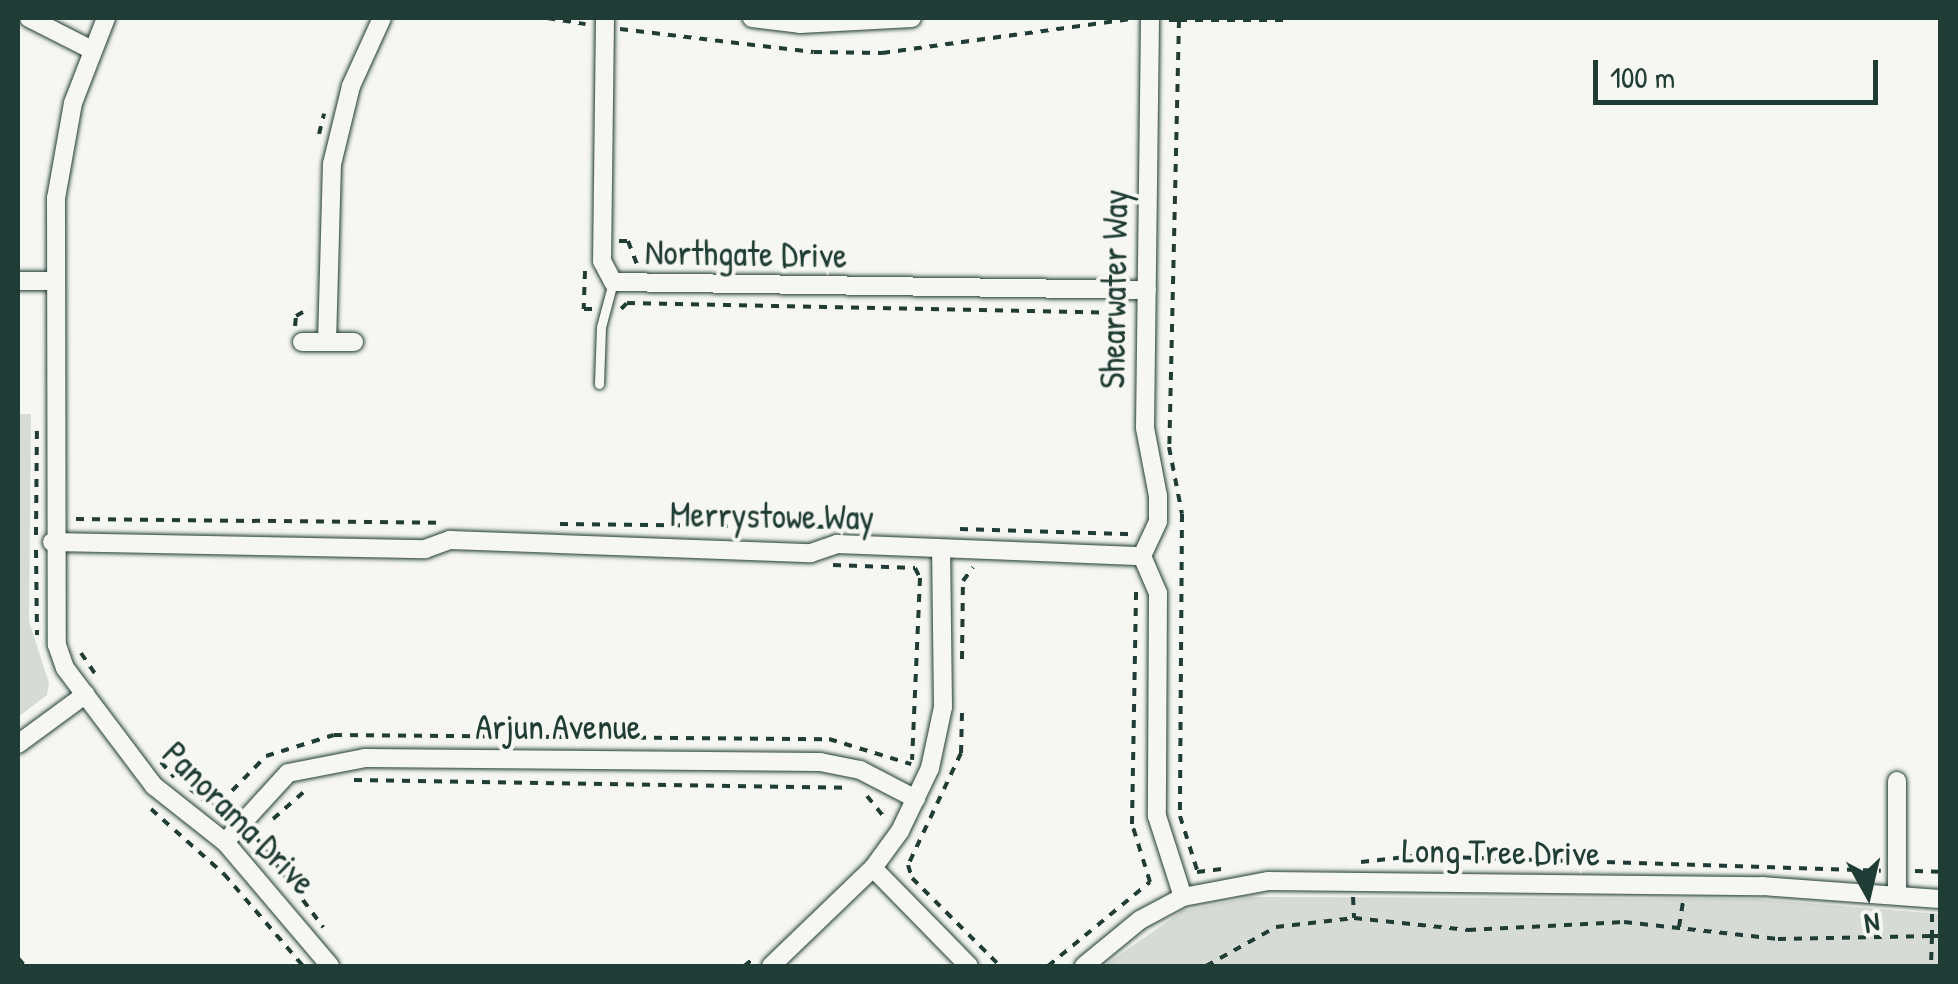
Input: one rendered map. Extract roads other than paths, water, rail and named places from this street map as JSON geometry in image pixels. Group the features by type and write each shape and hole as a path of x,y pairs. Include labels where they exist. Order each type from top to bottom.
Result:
{"street":[{"path":"28,18 90,48"},
{"name":"Panorama Drive","path":"106,18 90,48 62,155 54,281 52,542 56,645 93,688 154,786 225,842 330,966"},
{"path":"327,342 332,164 351,86 382,18"},
{"name":"Northgate Drive","path":"605,18 602,261 614,282 1146,290"},
{"path":"752,18 800,24 912,18"},
{"name":"Shearwater Way","path":"1142,556 1158,521 1158,496 1145,428 1152,18"},
{"path":"18,281 54,281"},
{"path":"302,342 354,342"},
{"name":"Merrystowe Way","path":"52,542 425,549 450,540 810,553 837,544 1142,556"},
{"path":"764,960 873,868 916,799 944,707 941,550"},
{"path":"1142,556 1157,578 1157,816 1183,897"},
{"path":"18,744 93,688"},
{"name":"Arjun Avenue","path":"225,842 288,773 325,760 820,762 860,770 916,799"},
{"path":"1896,895 1898,781"},
{"path":"873,868 969,966"},
{"name":"Long Tree Drive","path":"1084,966 1140,920 1183,897 1268,881 1762,886 1940,899"}],"lane":[{"path":"599,384 606,309 614,282"}]}
